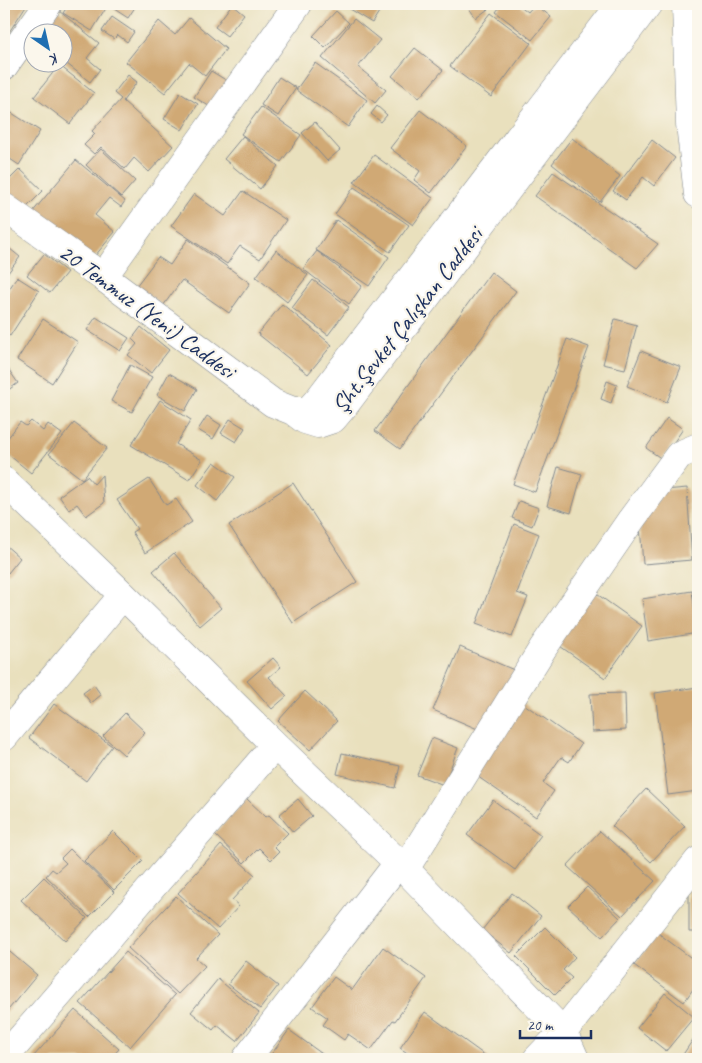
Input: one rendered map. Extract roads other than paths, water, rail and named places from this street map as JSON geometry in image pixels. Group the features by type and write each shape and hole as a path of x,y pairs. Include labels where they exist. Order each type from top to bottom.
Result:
{"street":[{"path":"4,66 48,4"},
{"path":"103,277 298,4"},
{"name":"Şht.Şevket Çalışkan Caddesi","path":"293,411 308,411 318,400 622,4"},
{"name":"Şht.Şevket Çalışkan Caddesi","path":"293,411 305,420 318,424 332,419 344,406 648,4"},
{"path":"686,4 690,124 698,194"},
{"name":"20 Temmuz (Yeni) Caddesi","path":"4,207 103,277 273,403 293,411"},
{"path":"246,1059 402,866 543,648 630,520 679,455 698,447"},
{"path":"4,481 402,866 563,1032 575,1059"},
{"path":"4,737 123,595"},
{"path":"4,1058 275,745"},
{"path":"537,1059 563,1032 698,861"}]}
